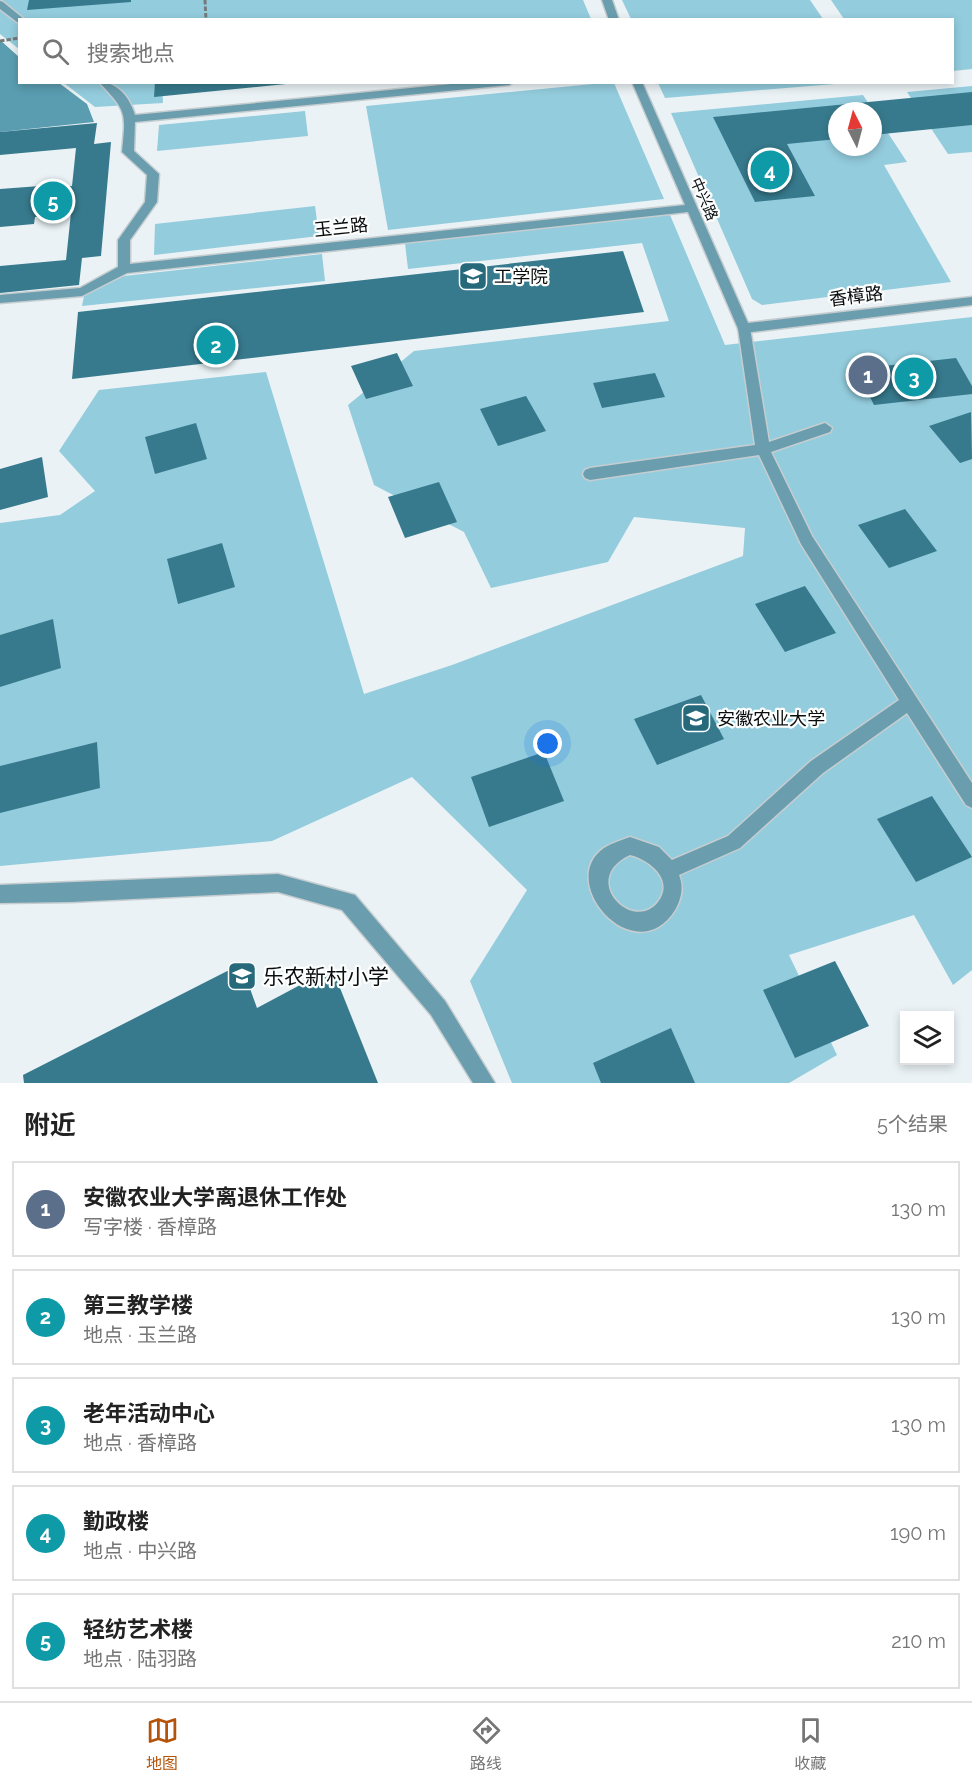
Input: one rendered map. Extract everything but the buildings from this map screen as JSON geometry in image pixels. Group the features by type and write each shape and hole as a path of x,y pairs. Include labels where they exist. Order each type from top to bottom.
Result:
{"street":[{"path":"607,0 613,18"},
{"path":"0,4 18,18"},
{"path":"107,84 123,96 131,119 128,152 153,174 152,202 124,240 124,268"},
{"path":"131,119 489,84"},
{"name":"中兴路","path":"639,84 744,328 764,449 806,540 972,799"},
{"name":"玉兰路","path":"0,299 82,292 124,268 691,208"},
{"name":"香樟路","path":"744,328 972,301"},
{"path":"590,474 764,449 825,428"},
{"path":"669,870 734,842 816,767 909,702"},
{"path":"630,846 653,852 669,870 672,882 668,905 651,920 638,922 625,920 613,913 604,902 599,890 602,865 609,856 630,846"},
{"path":"0,894 71,893 278,883 348,902 438,1008 485,1083"}],"path":[{"path":"205,0 206,18"},
{"path":"0,40 18,38"}],"shaded area":[{"path":"0,0 583,0 591,18 18,18 18,48 0,34"},
{"path":"622,0 810,0 822,18 631,18"},
{"path":"831,0 972,0 972,69 954,71 954,18 843,18"},
{"path":"0,40 18,56 18,84 60,84 87,104 94,122 0,132"},
{"path":"65,84 162,84 163,103 95,107"},
{"path":"593,84 614,84 664,199 388,230 366,106"},
{"path":"658,84 835,84 665,98"},
{"path":"972,86 972,152 948,154 907,92"},
{"path":"863,95 868,102 828,102 828,156 882,156 882,124 907,162 884,165 951,282 762,305 752,299 671,113"},
{"path":"305,111 308,136 157,151 159,125"},
{"path":"315,206 319,236 154,255 155,224"},
{"path":"670,215 725,345 972,317 972,970 953,985 914,915 789,955 837,1055 789,1083 512,1083 470,981 527,890 412,777 272,841 0,866 0,523 60,515 95,491 59,451 99,390 266,372 364,694 452,665 743,556 745,528 634,517 608,562 491,588 464,532 374,485 348,405 414,351 669,321 642,243 408,269 405,243"},
{"path":"322,254 325,281 82,306 84,296 124,276"}],"place":[{"name":"勤政楼","path":"770,170"},
{"name":"轻纺艺术楼","path":"53,201"},
{"name":"工学院","path":"473,276"},
{"name":"第三教学楼","path":"216,345"},
{"name":"安徽农业大学离退休工作处","path":"868,375"},
{"name":"老年活动中心","path":"914,377"},
{"name":"安徽农业大学","path":"696,718"},
{"name":"乐农新村小学","path":"242,976"}]}
